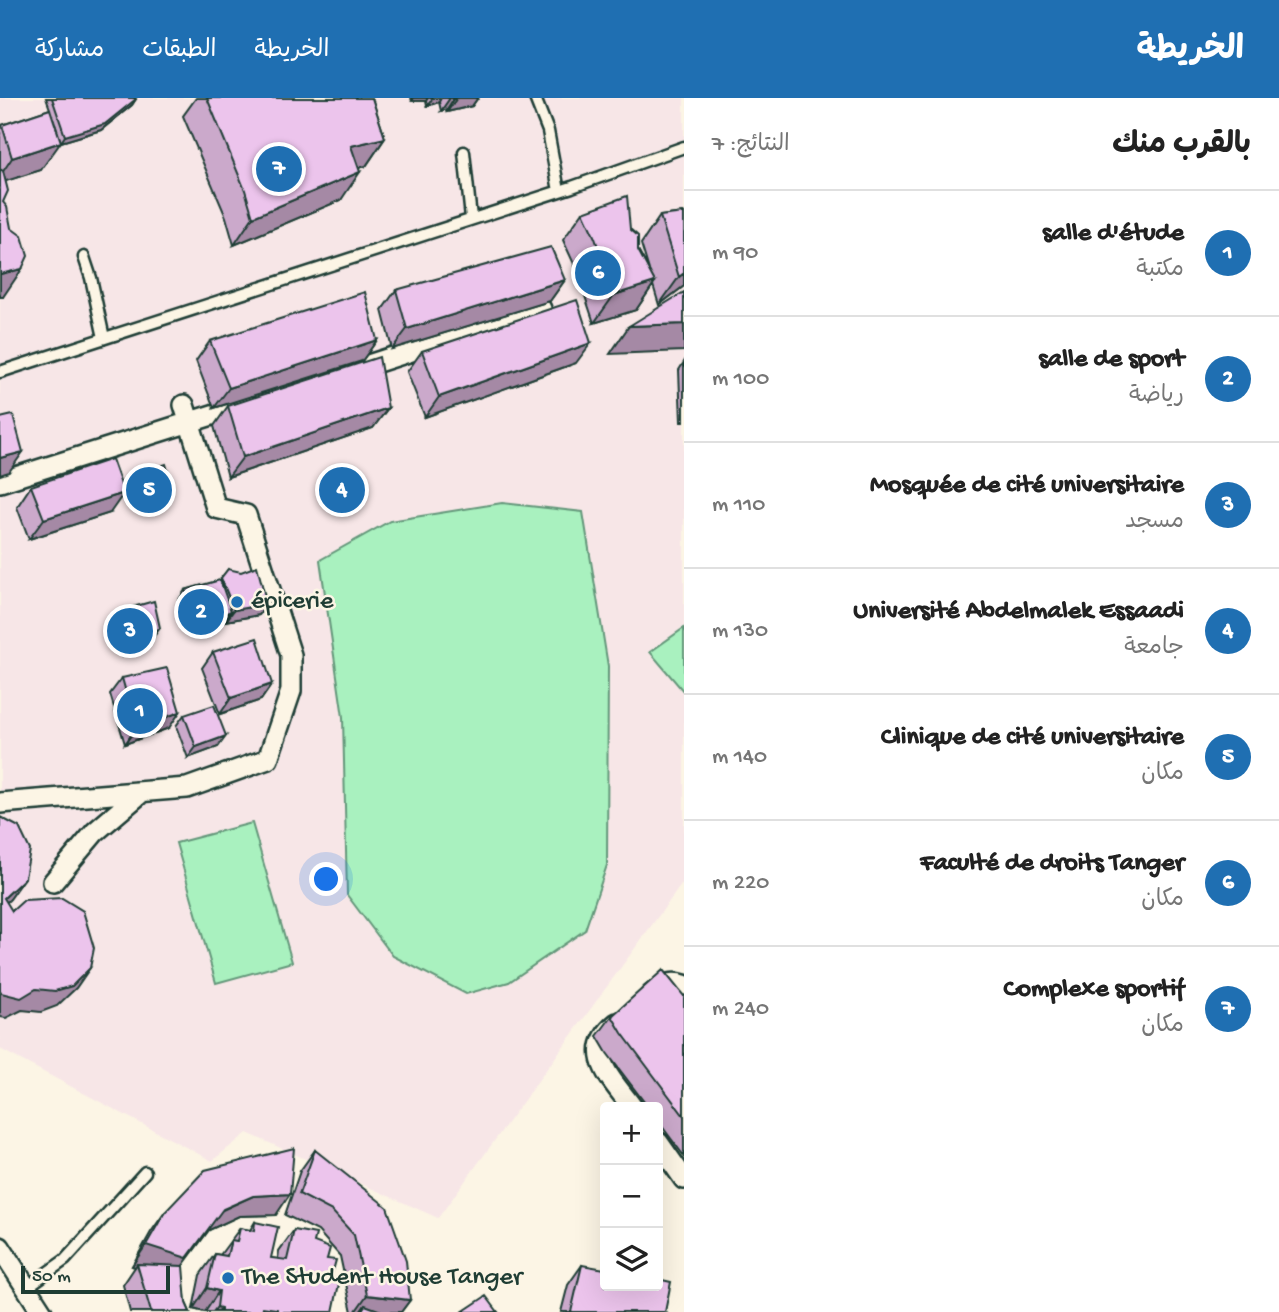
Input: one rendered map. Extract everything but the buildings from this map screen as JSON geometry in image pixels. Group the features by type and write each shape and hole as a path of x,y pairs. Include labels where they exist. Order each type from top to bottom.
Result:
{"street":[{"path":"333,376 541,309"},
{"path":"0,482 187,414 268,397"},
{"path":"0,803 187,788 268,759 291,691 291,655 246,515 216,508 187,414"},
{"path":"53,882 108,818 143,792"},
{"path":"628,1102 599,1056 601,1041 611,1028 663,985 674,982 684,985"},
{"path":"663,1149 684,1179"},
{"path":"0,1247 42,1312"}],"lane":[{"path":"535,98 548,131 559,191"},
{"path":"0,372 559,191 684,147"},
{"path":"464,152 471,218"},
{"path":"84,257 92,278 104,338"},
{"path":"26,1287 65,1260 145,1172"}],"shaded area":[{"path":"0,98 684,98 684,881 438,1218 247,1133 212,1161 0,1049"}],"green space":[{"path":"502,503 583,512 608,666 607,865 585,930 509,982 466,994 393,956 347,895 343,717 320,560 390,521"},
{"path":"684,628 684,692 650,652"},
{"path":"252,823 292,962 216,983 176,843"}],"place":[{"name":"Complexe sportif","path":"279,169"},
{"name":"Faculté de droits Tanger","path":"598,273"},
{"name":"Clinique de cité universitaire","path":"149,490"},
{"name":"Université Abdelmalek Essaadi","path":"342,490"},
{"name":"épicerie","path":"237,602"},
{"name":"salle de sport","path":"201,612"},
{"name":"Mosquée de cité universitaire","path":"130,631"},
{"name":"salle d'étude","path":"140,711"},
{"name":"The Student House Tanger","path":"228,1278"}]}
